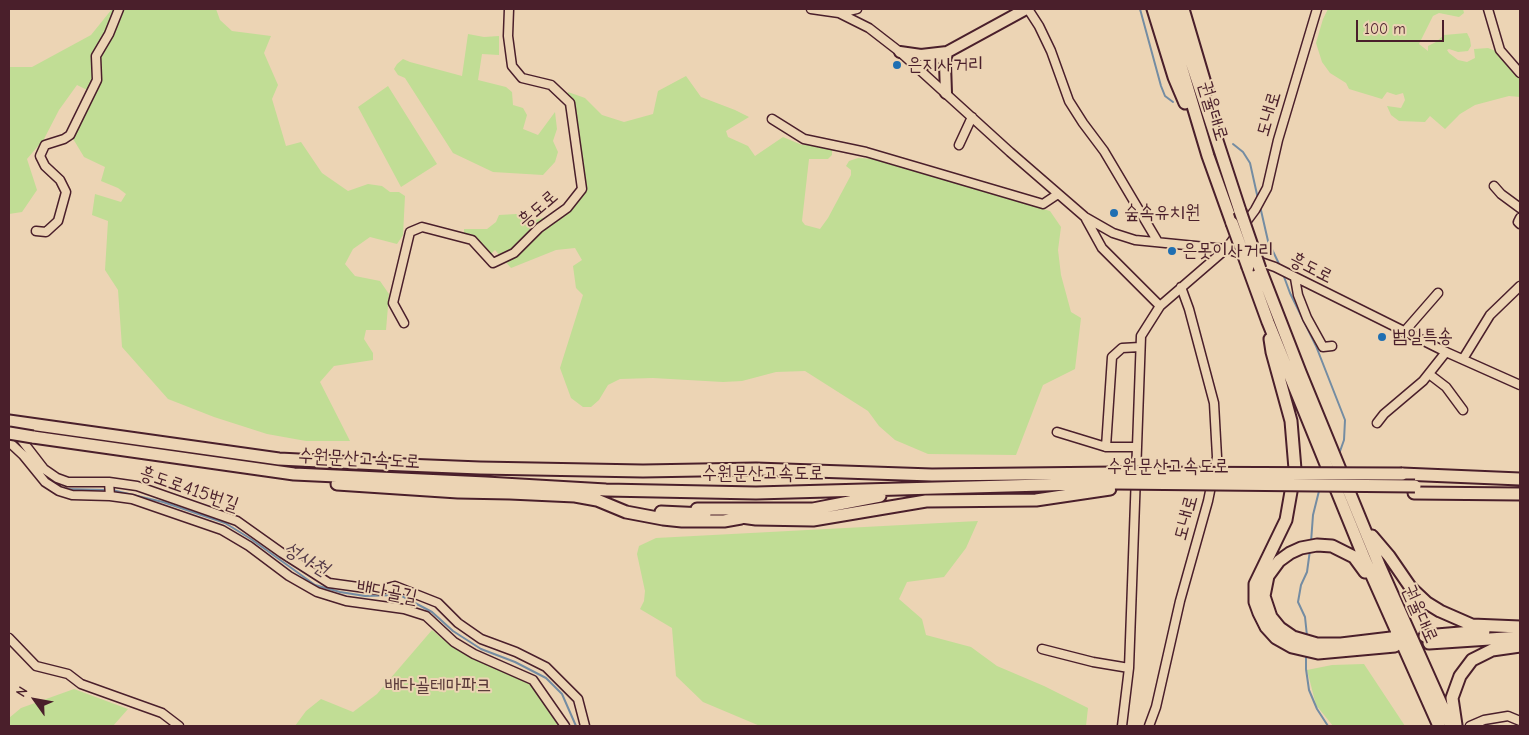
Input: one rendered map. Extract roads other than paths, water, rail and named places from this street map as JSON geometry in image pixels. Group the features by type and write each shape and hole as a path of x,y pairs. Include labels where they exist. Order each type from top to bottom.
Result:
{"highway":[{"path":"1153,9 1174,77 1214,174"},
{"name":"권율대로","path":"1164,9 1214,174 1232,223 1254,268"},
{"name":"권율대로","path":"1174,9 1240,211 1254,268"},
{"path":"1183,9 1206,84 1227,172"},
{"path":"1254,268 1268,322 1272,352 1291,421 1295,468 1286,520 1255,584 1259,613 1266,627 1276,638 1318,648 1393,642"},
{"path":"1254,268 1324,446"},
{"path":"1268,322 1324,446"},
{"name":"수원문산고속도로","path":"12,423 279,459 408,466 643,471 756,469 1115,482 1414,490 1520,489"},
{"name":"수원문산고속도로","path":"9,433 210,463 263,476 390,483 616,490 756,493 920,490 1115,482 1402,474 1520,479"},
{"name":"권율대로","path":"1324,446 1365,526 1380,567 1451,726"},
{"name":"권율대로","path":"1324,446 1351,524 1439,726"},
{"path":"390,483 458,492 575,496 588,498 626,512 682,521 724,521 741,518 813,520 926,501 1036,500 1115,482"},
{"path":"741,518 727,514 659,512 645,508 813,509 920,490"},
{"path":"1414,490 1520,494"},
{"path":"1365,526 1389,556 1410,588 1427,604 1472,625 1520,628"},
{"path":"1292,642 1271,617 1264,596 1268,576 1279,561 1290,552 1301,548 1317,545 1332,546 1354,557 1390,616"},
{"path":"1520,628 1427,639 1520,637"},
{"path":"1456,726 1452,698 1460,676 1472,660 1492,650 1520,646"}],"main road":[{"path":"918,68 1027,9"},
{"path":"900,52 935,55 947,52"},
{"path":"946,93 945,70 947,52"}],"street":[{"path":"36,231 46,232 58,221 66,192 60,180 45,166 40,156 44,145 64,139 70,135 96,80 96,56 109,34 119,9"},
{"name":"흥도로","path":"404,323 393,303 410,232 422,227 472,240 493,263 514,253 539,228 568,208 582,189 570,104 551,85 522,78 512,66 508,36 509,9"},
{"name":"흥도로","path":"811,9 840,13 869,28 900,52 1085,217 1113,233 1134,240 1226,249 1275,267 1404,332 1520,386"},
{"path":"840,13 857,9"},
{"path":"1027,9 1039,26 1051,51 1069,101 1104,151 1158,242"},
{"name":"도내로","path":"1122,726 1129,668 1141,336 1160,306 1226,249 1255,210 1267,188 1278,140 1317,9"},
{"path":"1488,9 1500,50 1520,73"},
{"path":"959,145 972,117"},
{"path":"772,119 804,140 874,155 1043,204 1058,194"},
{"path":"1494,186 1501,194 1520,208"},
{"path":"1085,217 1102,248 1160,306"},
{"path":"1520,218 1518,222 1520,224"},
{"path":"1294,277 1298,295 1307,318 1323,347 1332,346"},
{"path":"1463,360 1490,315 1520,286"},
{"name":"도내로","path":"1149,726 1156,708 1180,601 1208,501 1217,458 1214,403 1189,309 1181,287"},
{"path":"1404,332 1438,293"},
{"path":"1106,447 1112,357 1122,348 1140,347"},
{"path":"1377,423 1384,414 1423,381 1446,352"},
{"path":"1429,374 1446,387 1464,410"},
{"name":"흥도로415번길","path":"12,423 44,469 57,478 68,482 109,489 137,486 237,521 282,554 329,583 380,590 395,586 438,603 458,623 481,639 516,652 546,667 578,699 585,726"},
{"path":"1057,432 1106,447 1136,447"},
{"path":"9,442 23,455 45,482 59,491 72,495 109,489"},
{"name":"배다골길","path":"109,489 132,499 222,530 249,546 289,576 317,592 346,601 404,609 426,616 454,642 474,654 533,680 565,726"},
{"path":"9,638 36,666 68,674 81,684 162,713 177,725"},
{"path":"1042,649 1093,662 1129,668"},
{"path":"1470,726 1484,720 1508,716 1520,721"}],"waterway":[{"path":"1140,9 1161,86 1165,96 1173,102"},
{"path":"1233,144 1243,152 1250,163 1258,199"},
{"path":"1260,206 1268,241 1281,268"},
{"path":"1283,274 1290,293 1316,346 1345,420 1344,440 1339,454"},
{"name":"성사천","path":"12,438 20,448"},
{"name":"성사천","path":"65,489 107,490"},
{"name":"성사천","path":"112,490 163,502 225,523 251,539 315,585 365,596 400,595 432,612 453,631 481,649 515,662 546,678 562,694 576,726"},
{"path":"1311,542 1313,515 1319,491"},
{"path":"1307,636 1305,617 1298,602 1301,585 1307,572 1310,550"},
{"path":"1306,654 1309,690 1317,709 1328,726"}],"place":[{"name":"은지사거리","path":"897,65"},
{"name":"숲속유치원","path":"1114,213"},
{"name":"은못이사거리","path":"1172,251"},
{"name":"범일특송","path":"1382,337"}],"park label":[{"name":"배다골테마파크","path":"438,686"}]}
